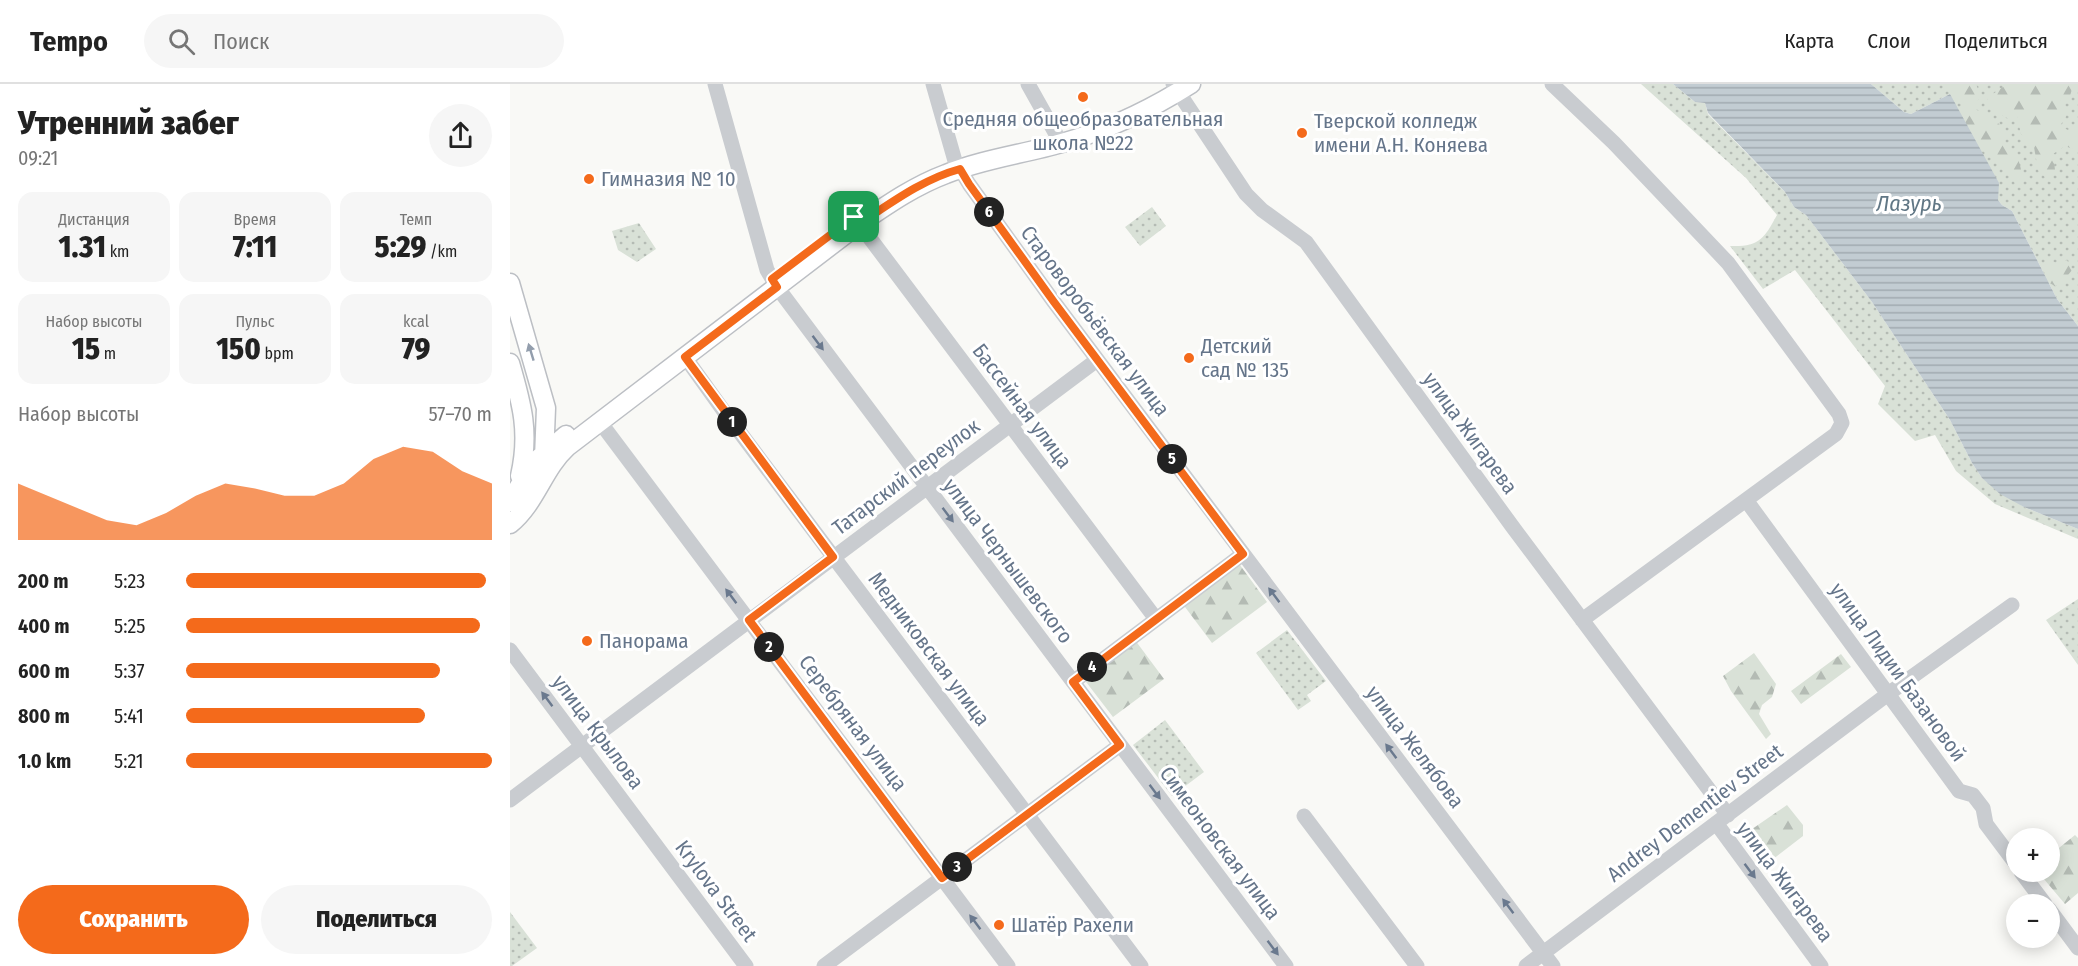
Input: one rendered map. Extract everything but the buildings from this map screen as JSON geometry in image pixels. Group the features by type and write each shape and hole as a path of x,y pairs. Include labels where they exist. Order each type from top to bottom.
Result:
{"main road":[{"path":"510,524 521,514 533,497 557,456 589,426 856,221 958,165 1126,120 1178,86"},
{"path":"510,283 554,435"},
{"path":"514,494 532,464 554,435 589,426 685,357 774,283"},
{"path":"510,363 523,456 514,494"},
{"path":"518,408 554,435"},
{"path":"546,408 559,421 570,425 589,426"},
{"path":"533,497 542,473 544,451"}],"street":[{"name":"улица Чернышевского","path":"716,84 767,270 774,283 1120,745"},
{"name":"Староворобьёвская улица","path":"933,84 958,165 969,184 1097,360 1243,554"},
{"path":"1028,84 1058,139"},
{"path":"1552,84 1614,143 1728,263 1840,416 1842,425 1836,434 1582,621"},
{"name":"улица Жигарева","path":"1178,86 1246,194 1262,210 1306,242 1582,621 1722,819 1821,966"},
{"name":"Бассейная улица","path":"856,221 1156,619"},
{"name":"Медниковская улица","path":"685,357 1140,966"},
{"name":"Татарский переулок","path":"510,800 1097,360"},
{"name":"Серебряная улица","path":"589,426 664,507 1008,966"},
{"name":"улица Лидии Базановой","path":"1746,500 1959,791 1973,795 1983,808 1986,824 2006,851"},
{"path":"1073,682 1243,554"},
{"name":"улица Желябова","path":"1243,554 1553,966"},
{"name":"Andrey Dementiev Street","path":"1526,966 1888,694 2012,605"},
{"name":"улица Крылова","path":"510,650 746,966"},
{"path":"824,966 1120,745"},
{"name":"Симеоновская улица","path":"1120,745 1286,966"},
{"path":"1304,816 1417,966"},
{"path":"2060,924 2078,948"}],"green space":[{"path":"1641,84 1673,84 1695,102 1705,103 1708,114 1785,192 1794,207 1806,215 1872,302 1950,420 1982,478 2024,507 2078,529 2078,539 1995,504 1956,471 1935,435 1915,441 1878,404 1885,386 1795,270 1763,289 1730,246 1748,245 1760,240 1777,215 1746,178"},
{"path":"1871,84 2078,84 2078,326 2057,299 2012,211 1998,200 1950,94 1911,114 1904,112"},
{"path":"1976,84 1981,97 1972,107 1991,117 2006,131 2004,146 2017,158 2021,167 2023,186 2017,186 1996,156 1977,144 1957,112 1963,106 1959,102 1955,105 1951,97 1950,85"},
{"path":"2012,84 2078,84 2078,89 2072,89 2068,103 2058,100 2066,116 2060,126 2068,130 2078,127 2078,151 2065,146 2053,154 2055,170 2050,182 2038,170 2034,147 2021,134 2017,116 2010,119 2002,116 1988,102 1987,98 2003,87 2010,88"},
{"path":"1152,207 1166,226 1140,246 1125,227"},
{"path":"639,223 656,249 637,262 618,250 612,231"},
{"path":"2067,260 2072,270 2061,284 2055,286 2044,280 2048,264 2054,262 2059,265"},
{"path":"1237,561 1267,602 1212,643 1182,603"},
{"path":"2078,599 2078,665 2046,620"},
{"path":"1287,630 1326,681 1307,695 1311,701 1298,710 1256,653"},
{"path":"1135,640 1164,679 1113,717 1083,678"},
{"path":"1754,653 1776,684 1772,697 1762,705 1759,714 1771,734 1766,739 1731,691 1723,676"},
{"path":"1841,654 1851,667 1801,704 1791,691"},
{"path":"1165,720 1204,772 1172,796 1133,745"},
{"path":"1787,805 1803,825 1803,836 1764,866 1742,836"},
{"path":"2075,835 2078,838 2078,893 2065,904 2060,898 2060,894 2057,894 2046,882 2060,882 2060,847"},
{"path":"510,912 537,948 512,966 510,966"}],"water":[{"name":"Лазурь","path":"1673,84 1871,84 1904,112 1911,114 1950,94 1999,183 1998,200 2012,211 2057,299 2078,326 2078,529 2024,507 2000,494 1982,478 1950,420 1872,302 1806,215 1794,207 1785,192 1708,113 1705,103 1695,102"}],"place":[{"name":"Средняя общеобразовательная школа №22","path":"1083,97"},
{"name":"Тверской колледж имени А.Н. Коняева","path":"1302,133"},
{"name":"Гимназия № 10","path":"589,179"},
{"name":"Детский сад № 135","path":"1189,358"},
{"name":"Панорама","path":"587,641"},
{"name":"Шатёр Рахели","path":"999,925"}],"route":[{"path":"960,169 1054,302 1243,554 1073,682 1120,745 942,878 749,620 833,557 685,357 777,287 772,279 854,217 859,224 911,190 960,169"}]}
